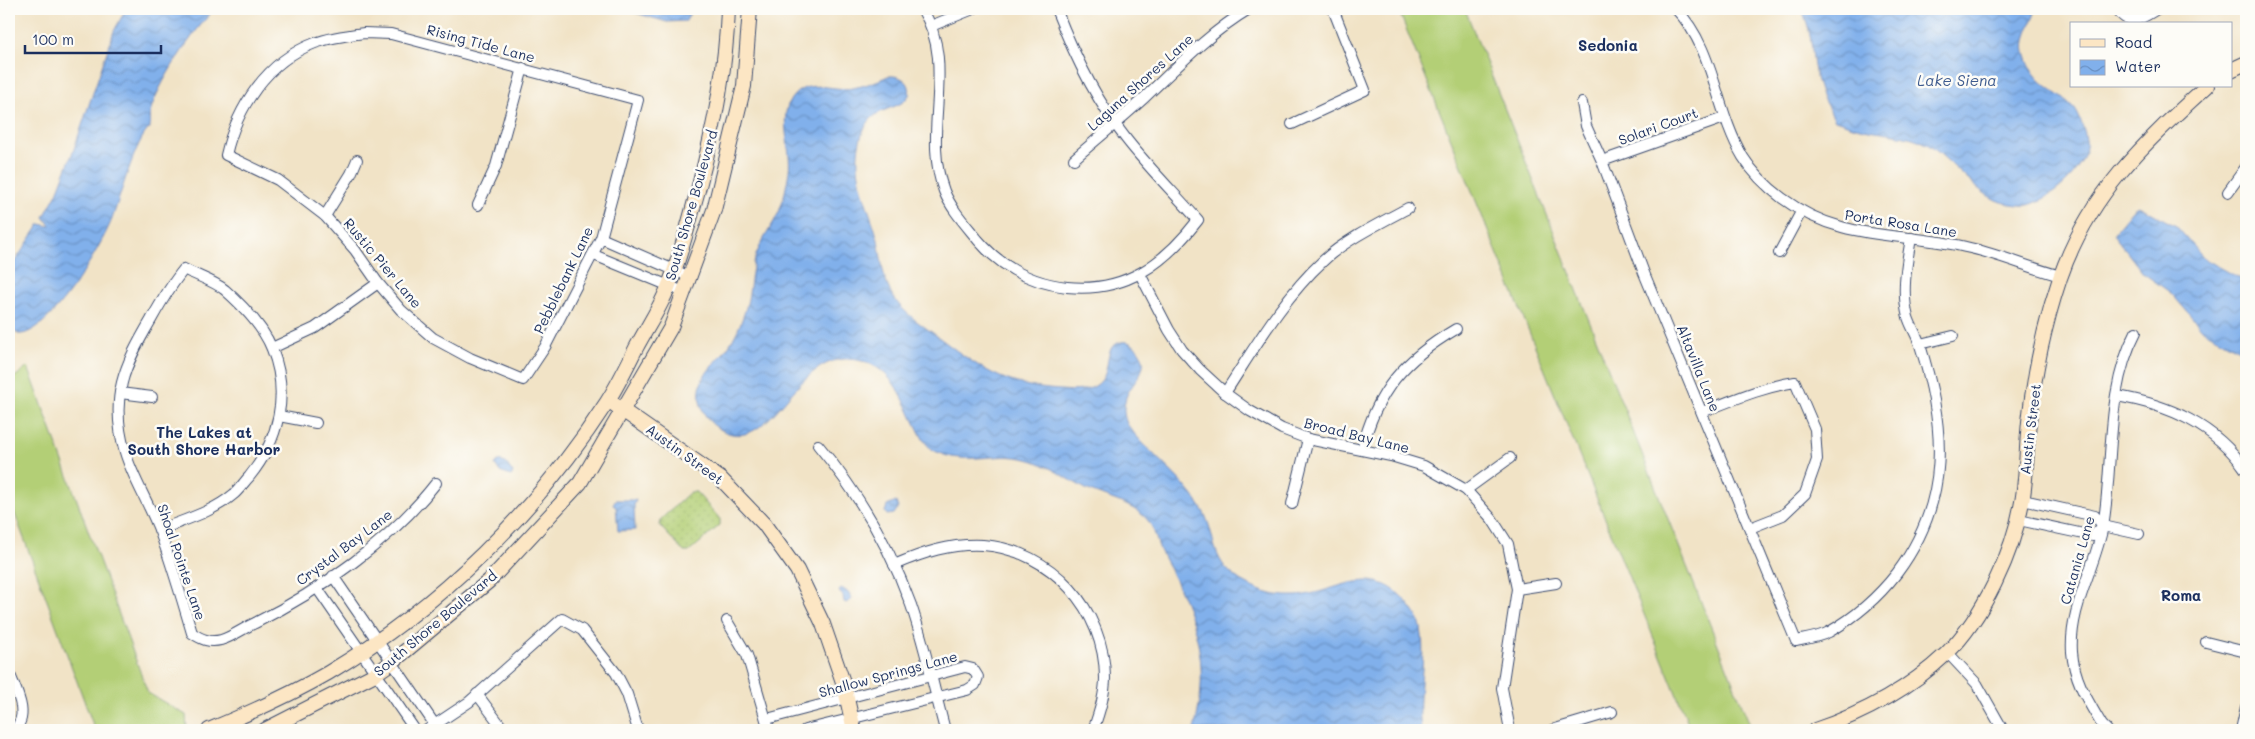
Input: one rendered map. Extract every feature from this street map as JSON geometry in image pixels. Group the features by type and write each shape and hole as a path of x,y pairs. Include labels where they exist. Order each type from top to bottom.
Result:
{"street":[{"name":"South Shore Boulevard","path":"209,730 263,707 327,674 360,653 427,603 474,563 517,520 568,456 608,401 669,286 674,270 709,150 723,80 728,9"},
{"name":"South Shore Boulevard","path":"265,730 375,674 391,663 489,581 580,483 671,327 690,277 714,210 744,86 750,9"},
{"path":"922,9 931,26 940,64 936,133 938,170 950,203 986,250 1019,273 1057,286 1081,288 1104,286 1140,274 1162,260 1181,243 1198,220 1115,124 1080,65 1056,9"},
{"path":"931,26 973,9"},
{"name":"Laguna Shores Lane","path":"1074,159 1227,22 1250,9"},
{"path":"1292,124 1365,90 1333,9"},
{"name":"Porta Rosa Lane","path":"1676,9 1684,16 1710,66 1724,118 1743,157 1763,184 1801,212 1828,224 1856,232 1911,238 1970,248 2061,276"},
{"path":"2116,9 2130,20 2140,20 2157,9"},
{"name":"Rising Tide Lane","path":"226,155 238,116 270,72 290,56 315,43 356,34 391,34 638,100"},
{"path":"2232,70 2246,63"},
{"path":"478,205 496,166 523,68"},
{"name":"Austin Street","path":"1815,730 1859,712 1892,695 1947,652 1976,615 1995,582 2019,520 2023,500 2029,421 2037,371 2051,309 2061,276 2080,230 2106,188 2153,135 2205,88"},
{"name":"Pebblebank Lane","path":"524,380 545,347 594,255 601,238 638,100"},
{"name":"Altavilla Lane","path":"1582,103 1586,126 1602,161 1644,273 1796,642 1827,633 1869,602 1889,583 1903,565 1921,534 1933,506 1938,477 1940,444 1936,412 1920,344"},
{"name":"Solari Court","path":"1602,161 1724,118"},
{"name":"Rustic Pier Lane","path":"226,155 278,180 325,216 355,250 378,284 401,310 433,338 470,358 524,380"},
{"path":"325,216 351,174 357,160"},
{"path":"2228,192 2246,167"},
{"path":"1225,393 1271,322 1296,290 1324,260 1372,227 1408,208"},
{"path":"1779,253 1801,212"},
{"path":"601,238 690,277"},
{"path":"1911,238 1907,261 1906,291 1908,316 1920,344 1953,336"},
{"path":"594,255 684,292"},
{"name":"Shoal Pointe Lane","path":"203,640 192,632 160,530 125,454 120,431 120,394 123,373 130,354 173,283 184,269 223,289 246,310 272,348"},
{"name":"Broad Bay Lane","path":"1140,274 1169,330 1182,350 1225,393 1250,411 1282,429 1308,439 1362,450 1424,466 1466,490 1492,519 1508,544 1517,588 1502,688 1510,730"},
{"path":"160,530 204,513 235,494 257,466 272,441 279,416 281,395 272,348 315,328 378,284"},
{"path":"1362,450 1369,422 1380,399 1394,379 1412,359 1456,329"},
{"name":"Catania Lane","path":"2107,730 2102,725 2077,681 2072,650 2077,609 2098,547 2103,526 2116,396 2128,347 2136,332"},
{"path":"1702,412 1767,387 1795,382 1815,429 1817,460 1805,494 1783,515 1750,528"},
{"path":"120,394 152,396"},
{"path":"2116,396 2140,400 2188,417 2210,431 2240,460 2246,470"},
{"name":"Austin Street","path":"608,401 722,479 764,524 797,570 823,624 853,724"},
{"path":"279,416 316,423"},
{"path":"1292,504 1308,439"},
{"path":"818,445 861,503 894,564 910,604 945,730"},
{"path":"1466,490 1510,458"},
{"name":"Crystal Bay Lane","path":"203,640 220,640 271,615 317,588 388,534 418,507 436,483"},
{"path":"2023,500 2095,516 2103,526 2139,534"},
{"path":"2019,520 2093,536 2103,526"},
{"path":"894,564 935,550 983,545 1019,554 1052,570 1082,602 1092,620 1102,649 1105,679 1100,710 1093,730"},
{"path":"333,576 391,663 431,728 478,694 562,620 582,630 616,673 627,694 638,730"},
{"path":"1517,588 1556,583"},
{"path":"317,588 360,653 415,730"},
{"path":"727,621 747,655 769,730"},
{"path":"2206,642 2246,652"},
{"path":"1947,652 1977,684 2004,730"},
{"name":"Shallow Springs Lane","path":"767,719 965,667 973,669 978,677 977,682 971,688 936,697 853,724 805,730"},
{"path":"9,672 22,709 21,721 14,730"},
{"path":"478,694 504,730"},
{"path":"2241,730 2246,707"},
{"path":"1552,730 1612,712"}],"green space":[{"path":"1398,9 1465,9 1752,730 1691,730"},
{"path":"28,367 148,693 186,715 187,730 95,730 9,498 9,381"},
{"path":"690,492 696,492 720,519 720,525 689,552 684,552 660,526 661,519"}],"water":[{"path":"126,9 215,9 187,43 160,88 150,113 150,128 139,143 112,219 86,268 59,306 44,321 31,331 18,334 9,326 9,270 40,224 50,225 44,217 57,193 114,31"},
{"path":"622,9 692,9 686,21 667,22"},
{"name":"Lake Siena","path":"1801,9 2036,9 2026,37 2026,56 2034,73 2040,80 2073,107 2079,116 2085,135 2086,146 2078,168 2069,179 2049,196 2028,205 2005,203 1985,194 1927,144 1904,136 1860,128 1835,120 1819,88 1808,28"},
{"path":"888,76 904,80 909,86 909,95 905,101 879,113 867,124 862,134 858,162 862,188 878,240 887,285 898,303 907,313 964,356 992,373 1023,385 1075,391 1094,387 1104,376 1112,347 1117,343 1123,342 1134,345 1143,358 1143,364 1142,371 1125,401 1124,412 1127,424 1135,435 1184,484 1200,506 1206,516 1214,545 1222,563 1230,572 1246,584 1259,590 1287,596 1309,594 1364,581 1378,582 1391,588 1412,609 1420,624 1423,640 1420,704 1421,730 1194,730 1201,682 1201,661 1197,640 1184,600 1152,527 1146,518 1133,508 1086,489 1035,461 1004,456 959,458 933,450 923,439 901,394 877,367 851,359 831,362 813,372 768,420 753,431 737,435 718,428 707,418 703,411 700,397 702,382 705,375 728,347 739,327 746,307 756,255 779,212 784,197 789,162 785,125 787,107 791,99 797,92 812,86 853,88"},
{"path":"2137,205 2176,226 2205,259 2241,279 2246,284 2246,354 2203,330 2171,293 2143,273 2113,234"},
{"path":"498,461 506,463 513,473 511,476 500,472 495,464"},
{"path":"615,500 636,500 634,505 635,530 618,531 616,507 613,505"},
{"path":"896,502 898,508 894,514 887,515 885,512 887,506"},
{"path":"841,588 847,591 850,596 851,600 847,603 844,602 843,596 839,592"}],"district":[{"name":"Sedonia","path":"1608,45"},
{"name":"The Lakes at South Shore Harbor","path":"204,440"},
{"name":"Roma","path":"2181,595"}]}
